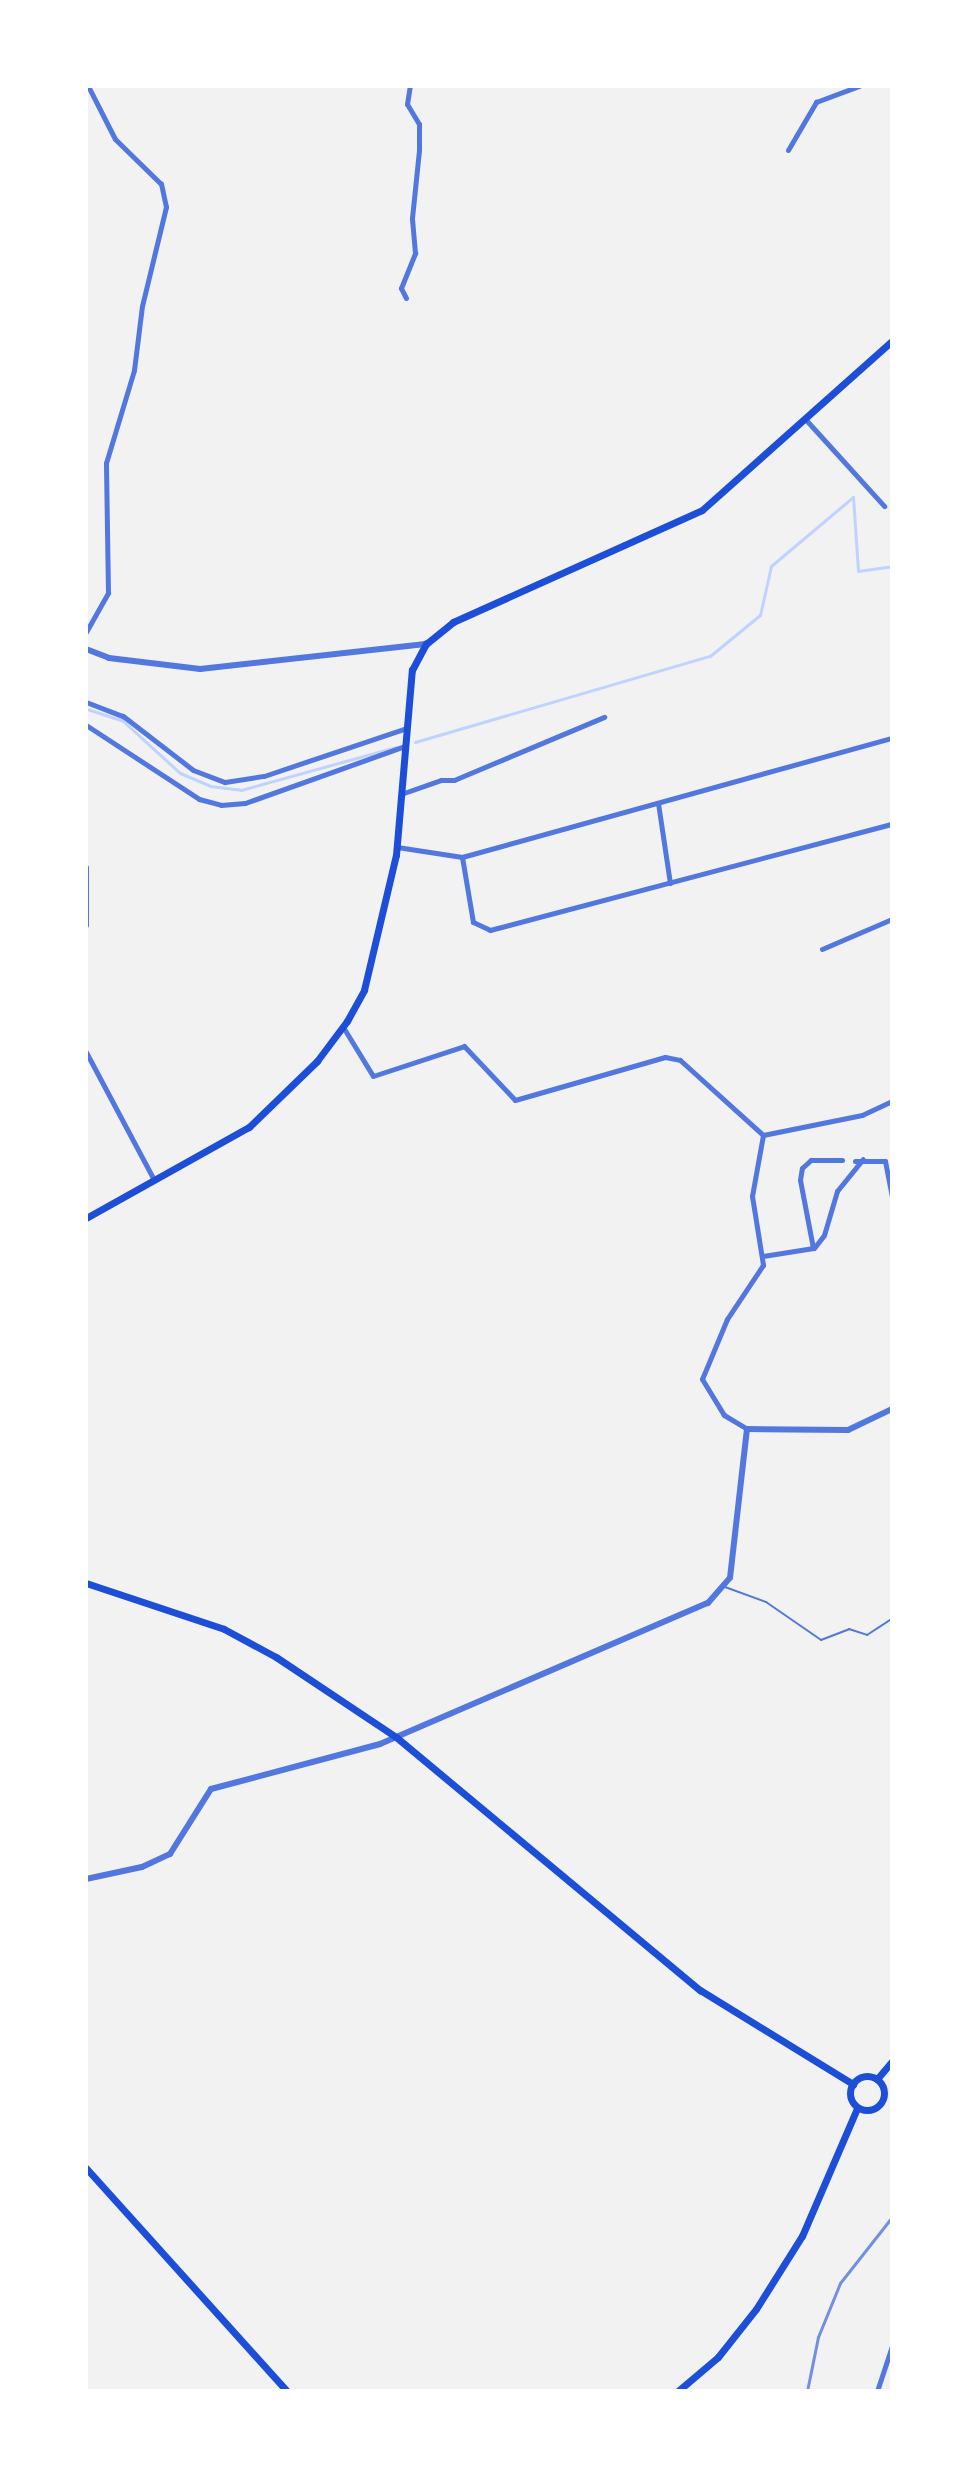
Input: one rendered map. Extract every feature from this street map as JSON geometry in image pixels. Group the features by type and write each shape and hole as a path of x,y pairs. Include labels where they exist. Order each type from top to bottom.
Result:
{"main road":[{"path":"86,1218 249,1127 317,1061 343,1026 364,990 397,847 412,670 426,644 453,622 702,510 807,421 892,341"},
{"path":"86,1583 224,1629 276,1657 396,1737 700,1990 853,2084"},
{"path":"877,2079 892,2061"},
{"path":"678,2391 718,2357 756,2309 802,2236 857,2108 850,2094 853,2084 864,2076 877,2079 884,2089 883,2101 872,2110 857,2108"},
{"path":"883,2101 892,2106"},
{"path":"86,2168 287,2391"}],"street":[{"path":"86,632 108,593 106,463 134,370 142,306 166,207 161,184 120,145 88,86"},
{"path":"406,298 401,288 415,253 412,218 419,150 419,124 407,104 410,86"},
{"path":"788,150 816,102 859,86"},
{"path":"807,421 884,506"},
{"path":"86,649 109,658 200,669 426,644"},
{"path":"86,702 123,716 193,770 225,782 264,776 407,728"},
{"path":"401,794 441,780 454,780 604,717"},
{"path":"86,725 199,799 221,805 245,803 405,746"},
{"path":"397,847 462,857 892,738"},
{"path":"658,803 670,883"},
{"path":"462,857 473,922 490,930 892,824"},
{"path":"86,867 86,925"},
{"path":"822,949 892,919"},
{"path":"343,1026 373,1076 464,1046 515,1100 665,1057 680,1060 763,1135"},
{"path":"86,1052 154,1180"},
{"path":"763,1135 862,1115 892,1101"},
{"path":"763,1135 752,1196 763,1265 727,1319 702,1379 724,1415 747,1429 848,1430 892,1409"},
{"path":"763,1256 813,1248 824,1235 837,1191 863,1159"},
{"path":"813,1248 800,1180 802,1168 811,1160 842,1160"},
{"path":"855,1161 885,1161 891,1168 892,1197"},
{"path":"86,1879 142,1867 170,1854 211,1789 396,1737 708,1603 730,1578 747,1429"},
{"path":"877,2391 892,2346"}],"lane":[{"path":"724,1587 766,1602 821,1640 849,1629 867,1635 892,1619"}],"waterway":[{"path":"415,742 710,656 760,615 771,566 853,497 858,571 892,566"},
{"path":"87,709 123,721 180,773 210,786 241,790 396,747"}],"railway":[{"path":"807,2391 818,2337 840,2283 892,2217"}]}
